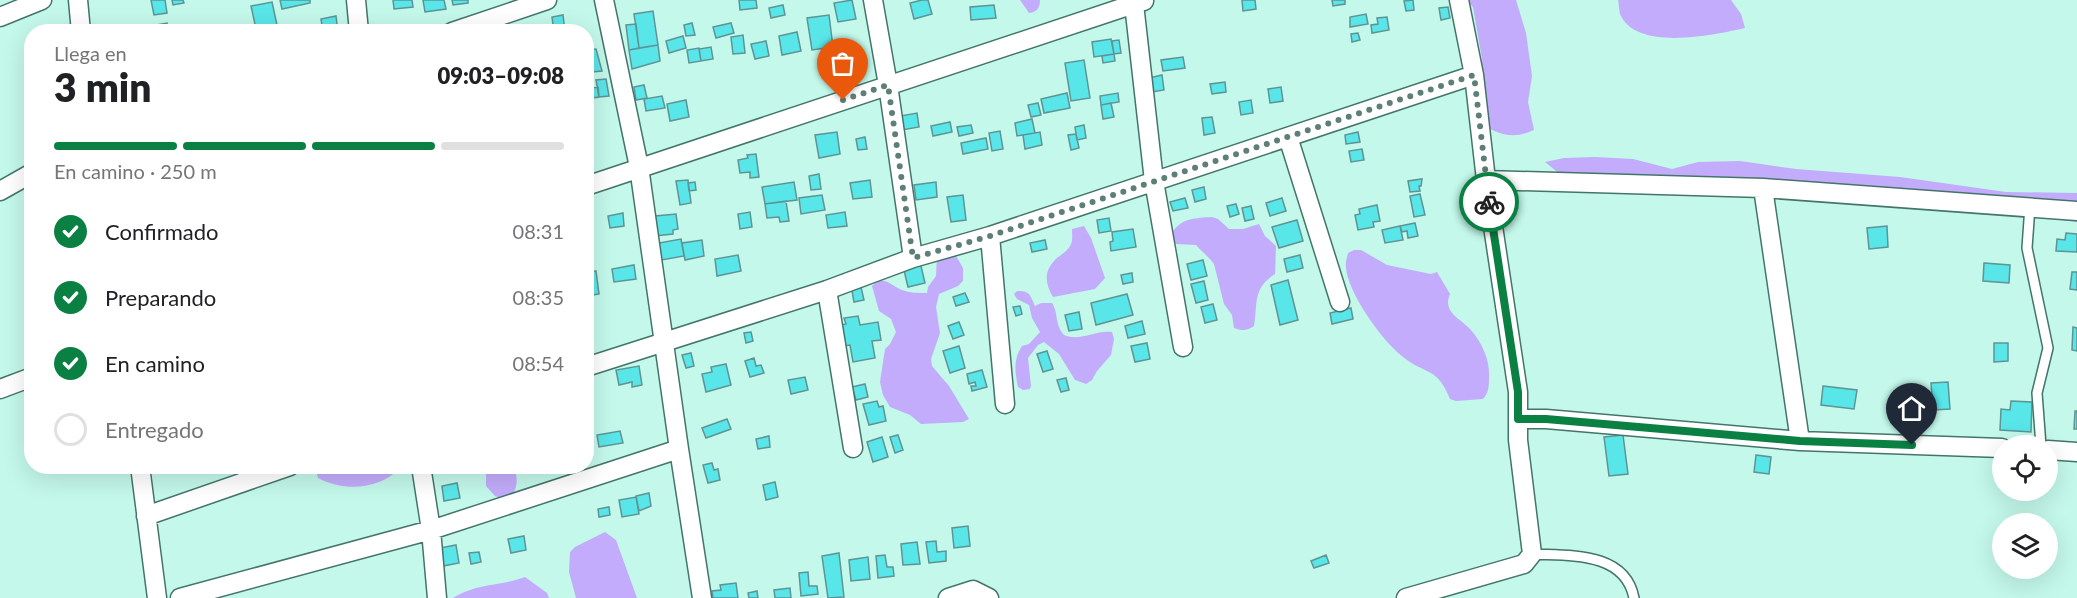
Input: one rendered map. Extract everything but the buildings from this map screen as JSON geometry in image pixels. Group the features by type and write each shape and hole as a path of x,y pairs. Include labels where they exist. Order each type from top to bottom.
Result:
{"street":[{"path":"0,17 42,0"},
{"path":"78,0 80,24"},
{"path":"356,0 358,24"},
{"path":"476,24 547,0"},
{"path":"604,0 639,167 702,598"},
{"path":"873,0 888,85 913,258"},
{"path":"1406,598 1524,564 1532,554 1518,440 1518,392 1486,180 1474,75 1460,0"},
{"path":"594,183 1138,1 1154,181 1183,347"},
{"path":"594,364 827,290 913,258 990,236 1474,75"},
{"path":"1288,137 1340,302"},
{"path":"0,191 24,178"},
{"path":"1486,180 1763,188 2077,211"},
{"path":"1763,188 1800,441"},
{"path":"990,236 1005,404"},
{"path":"827,290 853,448"},
{"path":"0,389 24,380"},
{"path":"1518,419 1546,419 1800,441 1992,448"},
{"path":"180,598 431,530 679,449"},
{"path":"2058,451 2077,452"},
{"path":"141,474 157,598"},
{"path":"146,516 267,474"},
{"path":"422,474 431,530 437,598"},
{"path":"948,598 973,590 989,598"}],"lane":[{"path":"2030,206 2027,248 2048,348 2037,393 2040,435"},
{"path":"1532,554 1588,557 1609,564 1626,577 1634,598"}],"shaded area":[{"path":"1020,0 1040,0 1038,9 1029,13"},
{"path":"1466,0 1516,0 1526,33 1532,76 1528,102 1534,130 1520,135 1508,135 1483,125 1480,86 1482,59 1473,7"},
{"path":"1618,0 1731,0 1741,14 1745,28 1696,37 1658,37 1642,33 1629,26 1620,14"},
{"path":"1564,158 1633,159 1672,169 1698,162 1740,161 1796,169 1900,177 2006,192 2077,193 2077,222 2039,217 2013,217 2001,212 1935,211 1923,206 1566,179 1545,162"},
{"path":"1212,217 1218,219 1229,229 1243,229 1259,224 1265,236 1276,246 1275,274 1259,291 1254,326 1247,330 1234,328 1232,315 1224,304 1212,261 1196,245 1176,244 1172,240 1172,233 1180,224"},
{"path":"1084,226 1091,238 1105,278 1095,289 1053,297 1047,284 1048,270 1054,261 1070,247 1072,229"},
{"path":"1361,250 1387,265 1431,274 1437,272 1450,294 1448,306 1450,311 1471,330 1479,340 1484,352 1488,364 1489,383 1488,391 1483,399 1456,401 1450,399 1445,388 1435,376 1403,357 1376,329 1359,303 1348,277 1346,260 1348,253"},
{"path":"949,254 956,256 963,268 963,281 958,286 939,294 936,307 940,333 931,359 932,366 949,386 969,419 963,422 921,424 910,415 890,407 883,395 880,382 885,349 896,332 891,319 879,311 872,286 884,281 905,291 927,293 928,287 936,276 937,256"},
{"path":"1017,291 1027,292 1035,306 1041,303 1052,303 1064,335 1082,337 1112,332 1114,339 1111,355 1092,380 1086,384 1075,380 1059,354 1044,342 1038,345 1028,358 1030,389 1023,390 1018,387 1017,356 1022,346 1029,344 1040,332 1032,318 1029,305 1017,299 1014,294"},
{"path":"317,474 393,474 372,484 350,487 318,478"},
{"path":"486,474 515,474 516,485 508,501 495,496 486,486"},
{"path":"605,532 616,540 637,598 576,598 569,572 570,552 575,547"},
{"path":"525,577 547,593 549,598 453,598 471,589"}],"way so far":[{"path":"843,100 888,85 913,258 990,236 1474,75 1489,202"}],"route":[{"path":"1489,202 1518,392 1518,419 1546,419 1800,441 1912,445"}]}
